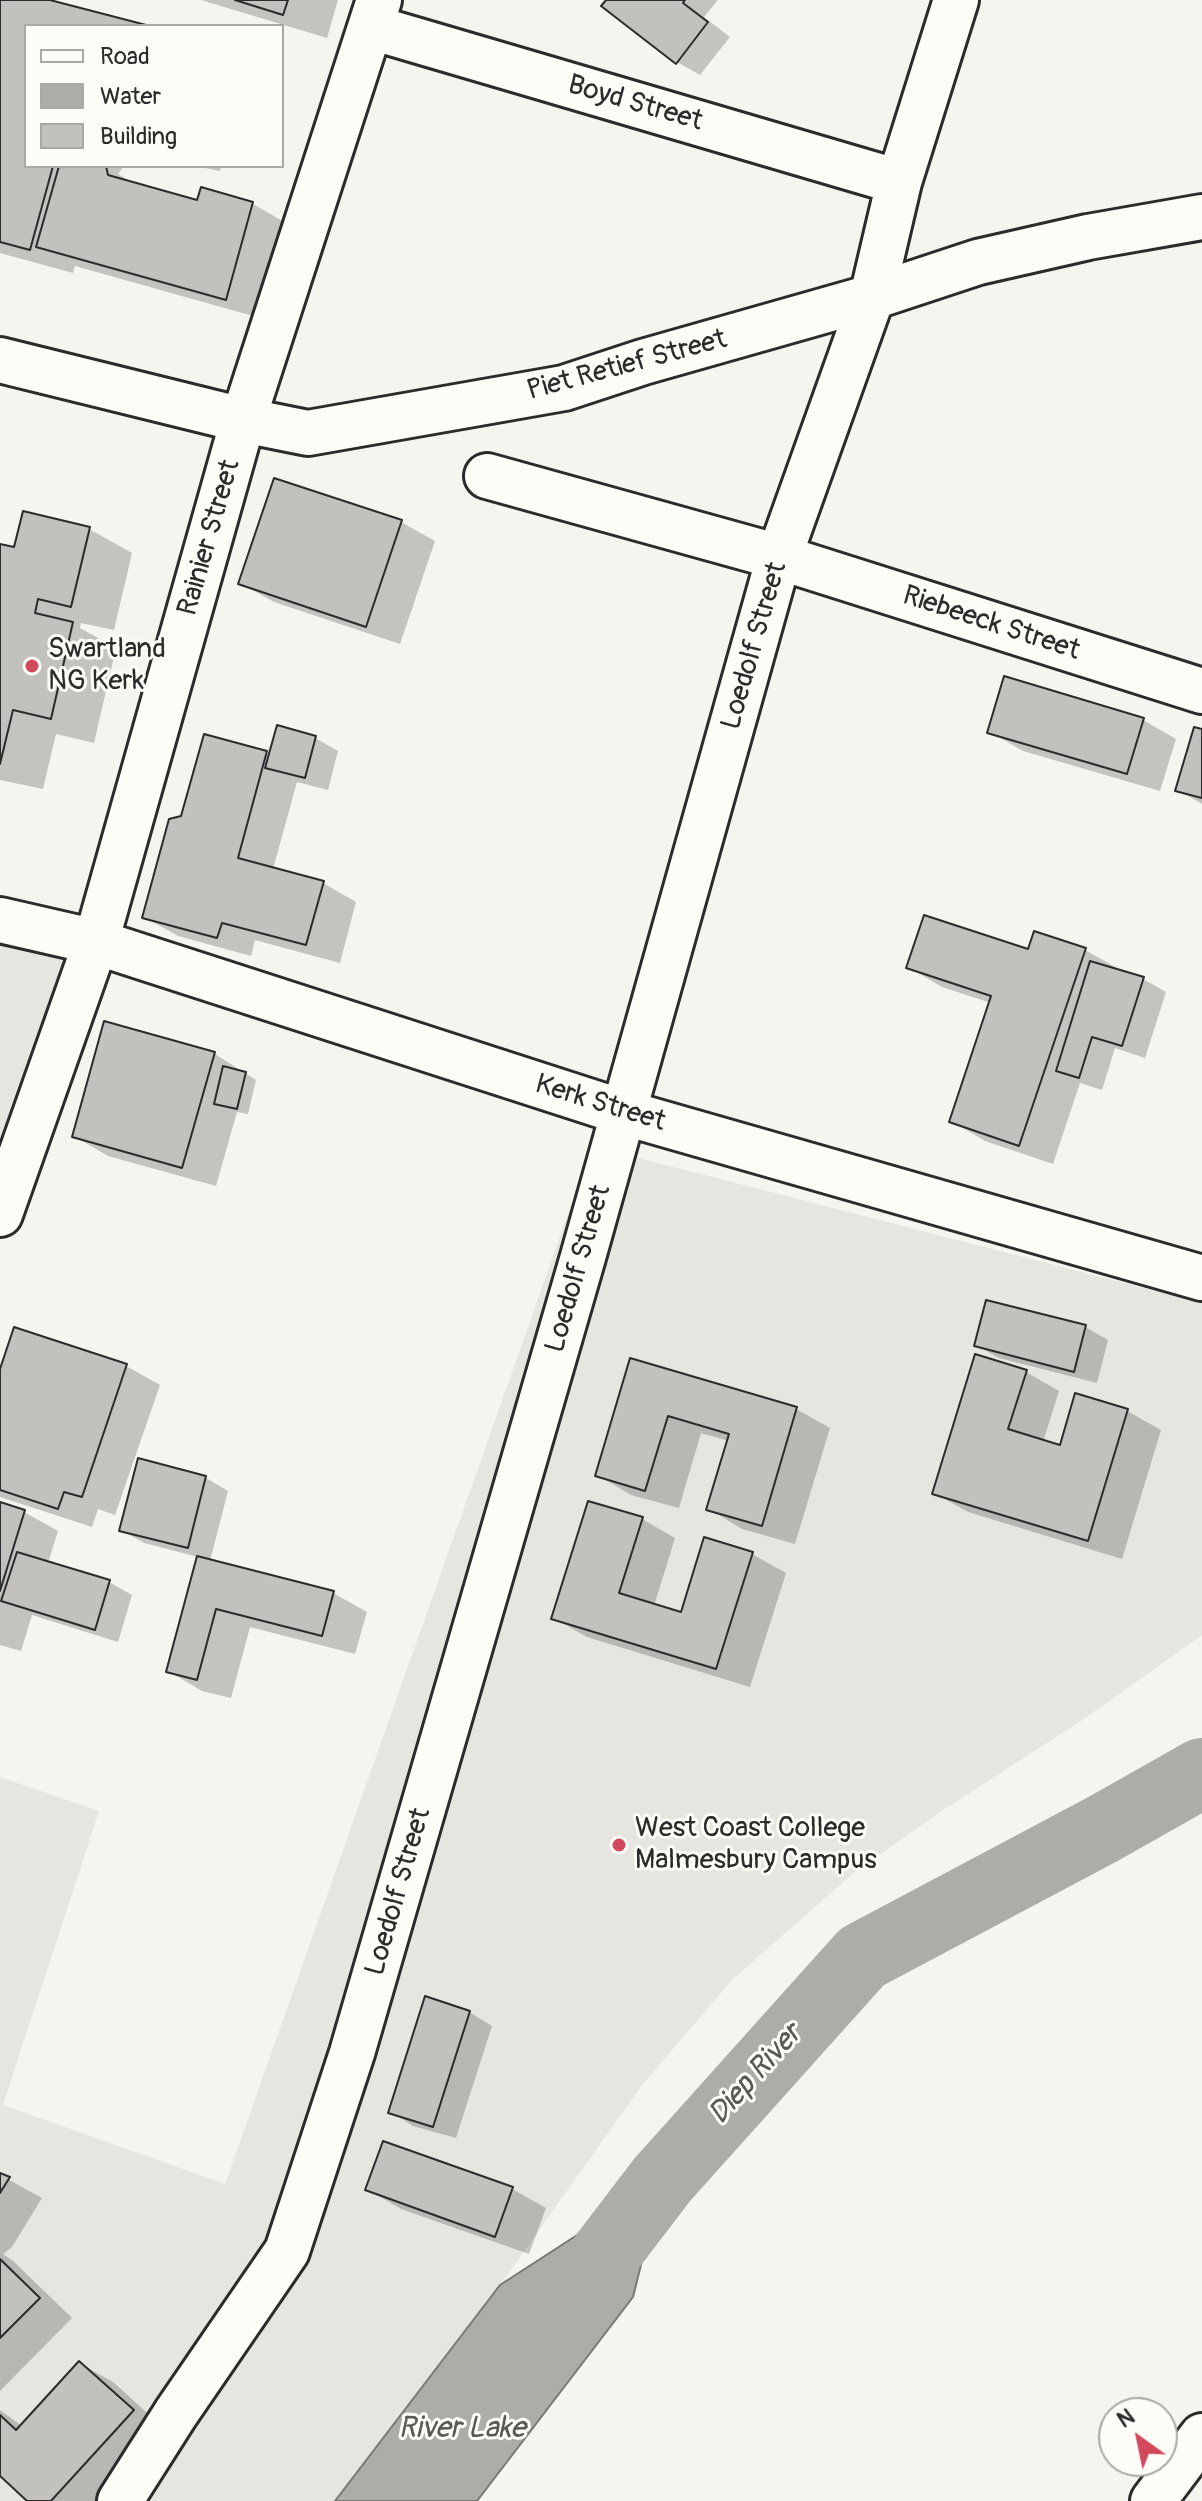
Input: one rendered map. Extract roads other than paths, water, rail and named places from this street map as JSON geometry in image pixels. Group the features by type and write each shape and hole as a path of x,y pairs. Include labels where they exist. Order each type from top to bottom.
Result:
{"street":[{"name":"Loedolf Street","path":"120,2501 287,2251 357,2038 583,1257 779,557 872,297 899,182 956,0"},
{"name":"Boyd Street","path":"375,13 899,182"},
{"name":"Rainier Street","path":"0,1214 96,942 243,420 375,13"},
{"name":"Piet Retief Street","path":"0,360 308,433 564,388 643,362 872,297 978,262 1088,237 1202,217"},
{"name":"Riebeeck Street","path":"487,476 779,557 1202,691"},
{"name":"Kerk Street","path":"0,920 96,942 622,1112 1202,1278"},
{"path":"1153,2501 1202,2436"}],"water":[{"name":"River Lake","path":"662,2180 633,2297 477,2501 335,2501 500,2285"}],"waterway":[{"name":"Diep River","path":"604,2256 662,2180 862,1957 1202,1773"}],"place":[{"name":"Swartland NG Kerk","path":"32,666"},
{"name":"West Coast College Malmesbury Campus","path":"619,1845"}]}
